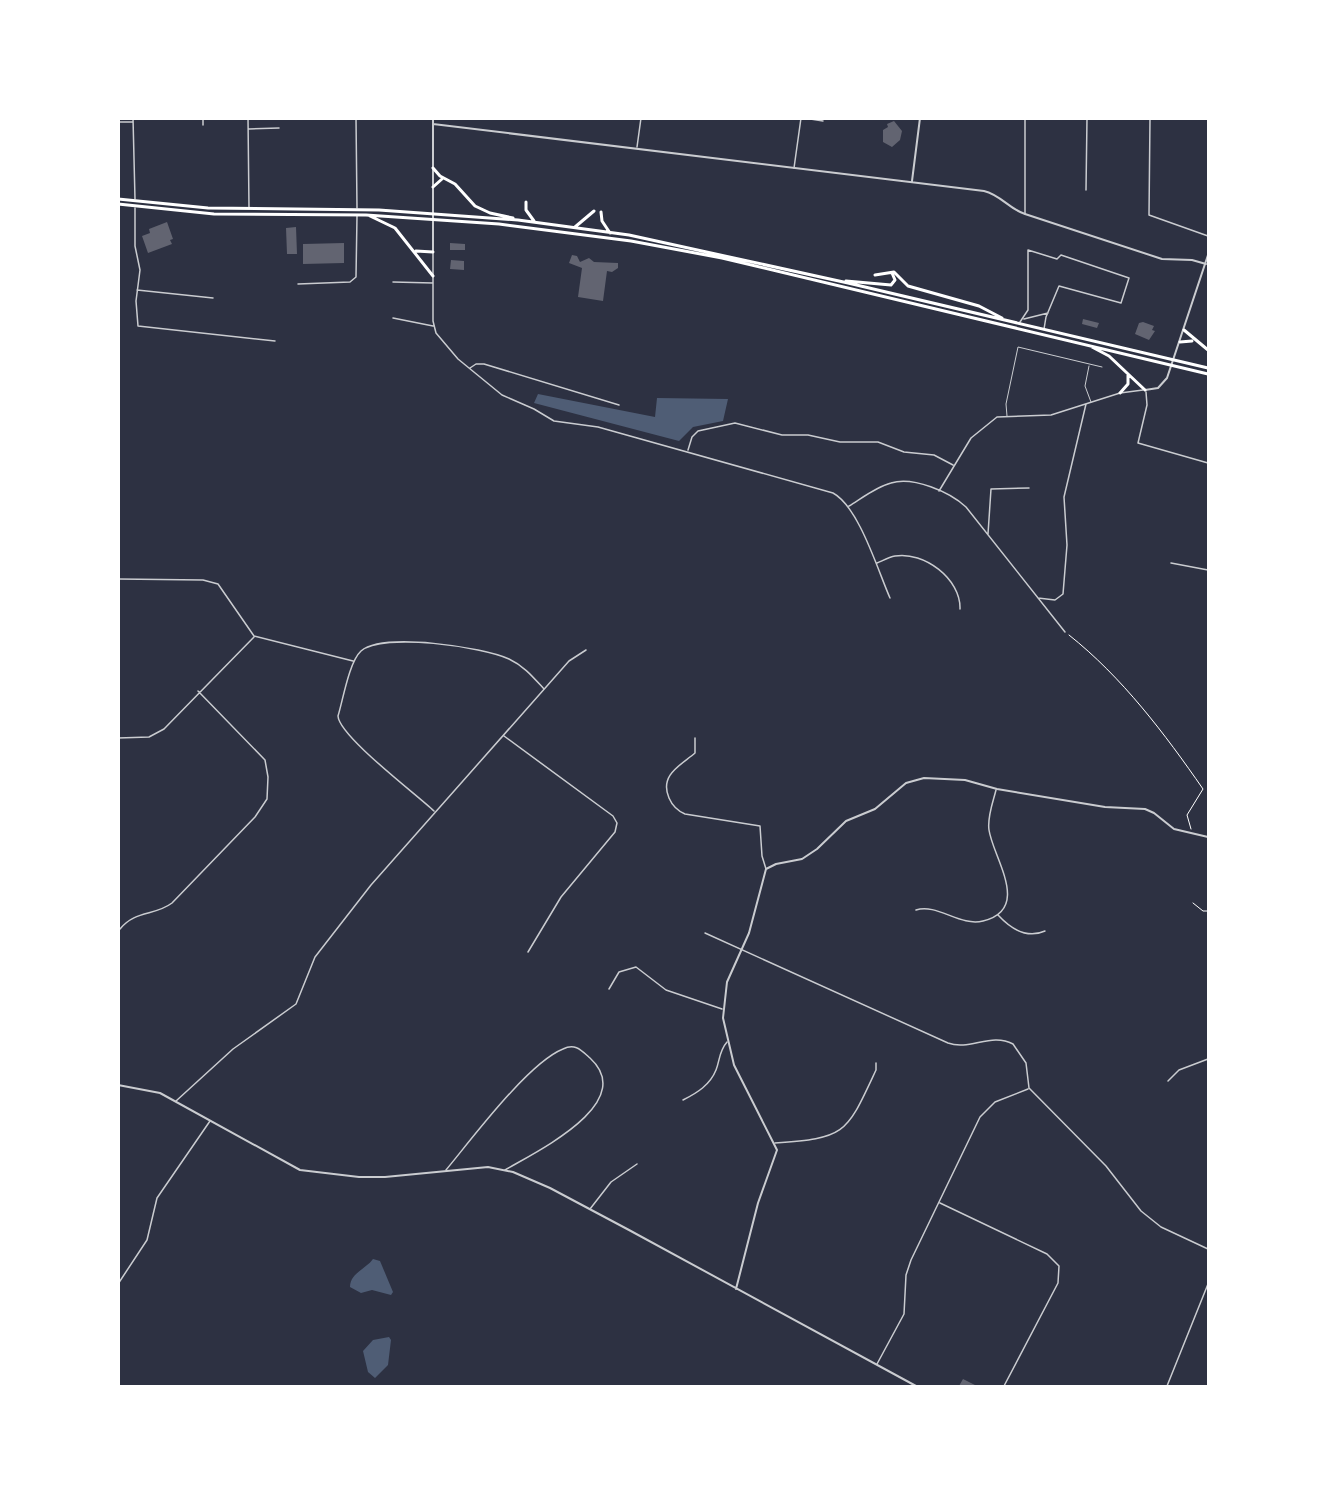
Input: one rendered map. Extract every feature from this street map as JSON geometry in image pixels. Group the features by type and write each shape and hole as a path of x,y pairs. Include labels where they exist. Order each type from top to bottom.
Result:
{"highway":[{"path":"434,168 480,209 518,220"},
{"path":"433,187 444,179"},
{"path":"118,199 249,209 357,209 432,214 518,220 610,233 672,243 1020,321 1044,329 1209,368"},
{"path":"526,202 526,210 536,223"},
{"path":"118,204 214,214 366,215 550,229 668,248 1209,374"},
{"path":"574,228 594,211"},
{"path":"601,212 602,221 610,233"},
{"path":"366,215 392,226 433,276"},
{"path":"414,250 433,252"},
{"path":"837,280 889,285 895,280 890,272"},
{"path":"874,275 890,272 898,274 908,286 979,306 1004,319"},
{"path":"1184,330 1194,341 1209,350"},
{"path":"1180,342 1194,341"},
{"path":"1084,344 1109,356 1145,390"},
{"path":"1120,393 1128,384 1125,371"}],"street":[{"path":"203,118 203,125"},
{"path":"248,118 249,209"},
{"path":"356,118 357,209"},
{"path":"433,118 434,326 447,347 502,396 554,421 598,427 688,450 822,488 838,496 848,506 890,598"},
{"path":"637,149 641,118"},
{"path":"794,168 801,118"},
{"path":"804,118 823,121"},
{"path":"912,181 920,118"},
{"path":"1025,118 1025,214"},
{"path":"1086,190 1087,118"},
{"path":"1150,118 1149,215 1209,236"},
{"path":"118,122 133,120 135,201"},
{"path":"433,124 988,191 997,195 1013,210 1162,259 1192,260 1206,264"},
{"path":"248,129 279,128"},
{"path":"135,207 135,246 140,270 136,324 141,327 275,341"},
{"path":"298,284 350,282 356,278 357,215"},
{"path":"1020,321 1028,310 1028,250 1057,259 1061,255 1129,278 1120,303 1059,286 1044,329"},
{"path":"939,491 965,446 980,428 997,417 1051,415 1120,393 1158,388 1164,383 1174,360 1209,255"},
{"path":"393,282 434,283"},
{"path":"137,290 213,298"},
{"path":"1020,321 1049,313"},
{"path":"393,318 434,326"},
{"path":"469,368 476,364 484,364 619,405"},
{"path":"1145,390 1147,405 1137,441 1143,445 1209,463"},
{"path":"1038,598 1055,600 1062,597 1067,545 1064,497 1086,404"},
{"path":"688,450 691,439 698,431 735,423 782,435 808,435 840,442 878,442 904,452 934,455 954,466"},
{"path":"848,506 890,483 906,481 958,499 1065,632"},
{"path":"988,535 991,489 1029,488"},
{"path":"876,564 894,556 922,560 936,567 956,587 960,597 960,609"},
{"path":"1171,563 1209,570"},
{"path":"118,579 203,580 218,584 224,588 254,636 354,661"},
{"path":"118,738 149,736 158,733 254,636"},
{"path":"435,812 357,743 339,724 338,716 354,661 361,651 369,646 411,642 461,646 492,653 515,662 526,669 544,689"},
{"path":"175,1102 233,1049 296,1004 311,964 371,885 569,661 586,650"},
{"path":"120,929 133,916 166,908 172,903 255,817 267,799 268,777 265,760 198,692"},
{"path":"503,736 613,816 617,823 615,832 604,848 561,897 528,952"},
{"path":"695,738 695,753 673,769 667,782 666,790 673,804 685,814 762,828 762,855 766,869 754,917 729,974 723,1009 727,1042 734,1065 775,1143 776,1155 758,1203 736,1289"},
{"path":"766,869 809,855 846,821 875,809 914,780 946,778 1105,807 1145,809 1154,813 1174,829 1209,837"},
{"path":"916,910 925,909 974,922 998,914 1006,900 1008,888 989,828 997,789"},
{"path":"998,914 1016,930 1031,934 1045,931"},
{"path":"705,933 948,1043 962,1046 993,1039 1013,1044 1026,1063 1029,1088 1106,1166 1141,1211 1161,1227 1209,1249"},
{"path":"609,989 619,972 636,967 666,990 723,1009"},
{"path":"683,1100 706,1086 716,1071 720,1054 727,1042"},
{"path":"445,1171 522,1081 559,1050 572,1046 579,1048 597,1065 600,1074 603,1089 597,1103 573,1128 505,1170"},
{"path":"1168,1081 1179,1070 1209,1059"},
{"path":"775,1143 825,1138 845,1126 855,1113 876,1070 876,1063"},
{"path":"118,1085 152,1090 300,1170 359,1177 488,1167 505,1170 550,1188 916,1386"},
{"path":"877,1365 904,1314 906,1275 980,1117 995,1102 1029,1088"},
{"path":"118,1284 147,1240 158,1198 210,1121"},
{"path":"589,1210 611,1182 637,1164"},
{"path":"939,1202 1047,1254 1059,1266 1058,1283 1004,1386"},
{"path":"1167,1386 1209,1284"}],"lane":[{"path":"1007,416 1006,404 1018,347 1102,367"},
{"path":"1089,364 1085,386 1091,402"}],"path":[{"path":"1065,632 1093,654 1168,738 1203,789 1187,815 1194,834"},
{"path":"1193,903 1203,911 1209,911"}],"water":[{"path":"538,394 655,417 657,398 728,399 723,421 693,427 679,441 534,403"},
{"path":"373,1259 380,1261 393,1292 391,1295 372,1290 361,1293 350,1287 355,1275"},
{"path":"389,1337 391,1340 388,1365 375,1378 368,1372 363,1351 373,1340"}],"building":[{"path":"894,121 902,131 900,140 892,147 883,142 883,130 888,127 887,124"},
{"path":"167,222 173,239 170,240 172,244 148,253 142,236 150,233 149,229"},
{"path":"296,227 297,254 287,254 286,228"},
{"path":"344,243 344,263 303,264 303,244"},
{"path":"450,243 465,244 465,250 450,250"},
{"path":"572,255 577,256 580,262 589,258 594,262 618,263 618,268 612,272 607,271 603,301 578,297 582,268 569,263"},
{"path":"451,260 464,261 464,270 450,269"},
{"path":"1083,319 1099,323 1097,328 1082,324"},
{"path":"1139,323 1154,326 1152,330 1155,331 1149,340 1135,334"},
{"path":"963,1379 977,1386 959,1386"}]}
